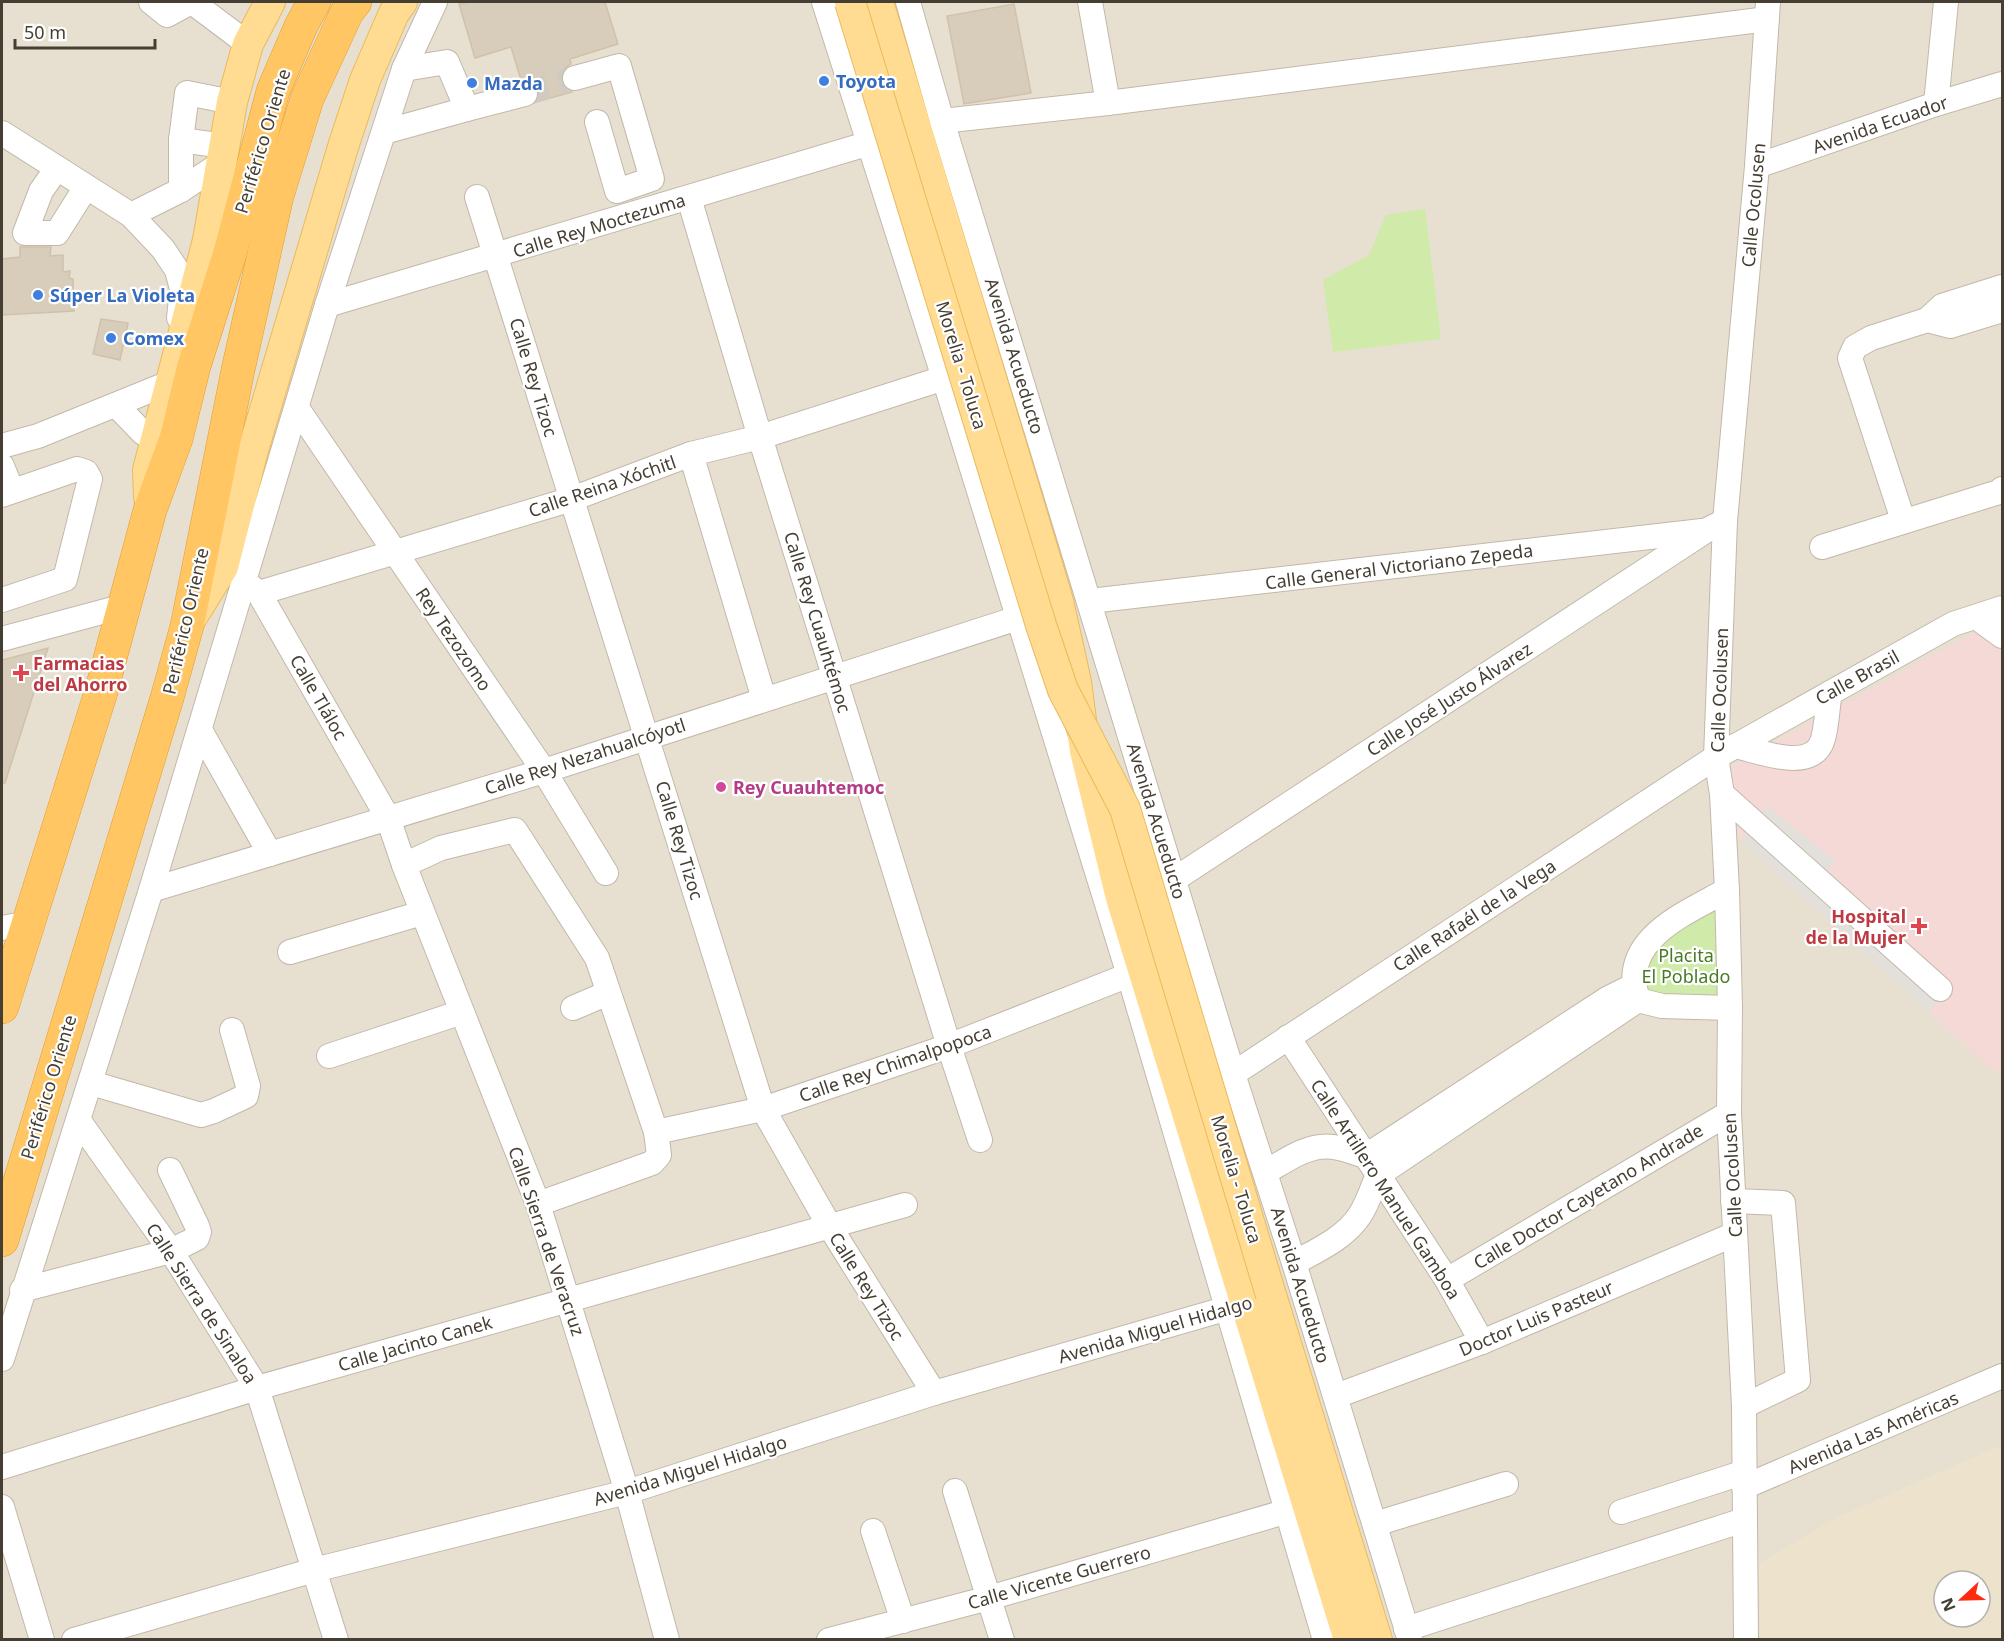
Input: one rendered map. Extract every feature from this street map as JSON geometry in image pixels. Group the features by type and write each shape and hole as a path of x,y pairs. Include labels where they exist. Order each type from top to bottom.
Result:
{"highway":[{"name":"Periférico Oriente","path":"2,1007 15,925 101,692 150,510 176,439 194,366 230,253 273,91 314,2"},
{"name":"Periférico Oriente","path":"2,1240 187,626 238,370 277,196 307,99 347,12 355,2"}],"main road":[{"path":"208,240 232,102 248,44 270,2"},
{"path":"150,510 148,470 208,240 266,52 292,2"},
{"path":"187,626 242,580 253,450 365,80 394,13 402,2"},
{"name":"Morelia - Toluca","path":"850,2 1041,626 1063,690 1125,809 1248,1302 1377,1640"},
{"name":"Morelia - Toluca","path":"878,2 1058,601 1076,682 1085,751 1121,898 1248,1302 1349,1640"}],"street":[{"path":"151,2 167,15 192,2 248,44"},
{"path":"2,1359 22,1290 79,1121 151,890 200,730 242,580 265,515 327,305 404,69 435,2"},
{"path":"824,2 944,378 1129,975 1248,1302 1288,1511 1325,1640"},
{"name":"Avenida Acueducto","path":"908,2 942,121 1233,1074 1298,1274 1408,1634"},
{"path":"1090,2 1108,103"},
{"path":"1936,105 1946,2"},
{"path":"942,121 1108,103 1768,10"},
{"name":"Calle Ocolusen","path":"1746,1640 1744,1406 1729,1113 1730,1008 1722,794 1725,751 1716,526 1758,166 1768,10"},
{"path":"404,69 447,62 467,109"},
{"path":"575,78 618,66 652,179 617,191 597,122"},
{"name":"Avenida Ecuador","path":"1758,166 2002,84"},
{"path":"181,190 182,140 187,93 232,102"},
{"path":"384,132 525,94"},
{"path":"2,133 130,215 163,249 177,270 182,289 181,310 143,433 148,470"},
{"path":"130,215 181,190 222,155 182,140"},
{"name":"Calle Rey Moctezuma","path":"327,305 870,143"},
{"path":"57,168 41,191 25,233 57,233 86,187"},
{"name":"Calle Rey Tizoc","path":"477,196 763,1109 830,1227 934,1393"},
{"name":"Calle Rey Cuauhtémoc","path":"689,198 760,437 980,1140"},
{"path":"1928,321 1942,306 2002,287"},
{"path":"1903,520 1850,358 1855,347 1871,338 1928,321 1950,326 2002,310"},
{"name":"Calle Reina Xóchitl","path":"242,580 395,552 572,499 691,454 760,437 944,378"},
{"path":"2,446 38,436 102,408 116,405 159,387"},
{"path":"116,405 143,433"},
{"name":"Rey Tezozomo","path":"297,408 544,771 606,873"},
{"path":"691,454 764,699"},
{"path":"2,466 7,493 77,469 86,472 90,479 65,579 2,600"},
{"path":"1822,547 2001,491"},
{"name":"Calle General Victoriano Zepeda","path":"1090,601 1716,526"},
{"name":"Calle José Justo Álvarez","path":"1175,879 1716,526"},
{"name":"Calle Tláloc","path":"242,580 388,818"},
{"path":"2,639 124,606"},
{"name":"Calle Brasil","path":"1725,751 1953,624 2002,608"},
{"path":"1976,617 2002,636"},
{"name":"Calle Rey Nezahualcóyotl","path":"151,890 544,771 1018,618"},
{"path":"1725,751 1796,759 1808,757 1817,750 1822,740 1830,693"},
{"path":"200,730 270,854"},
{"name":"Calle Rafaél de la Vega","path":"1233,1074 1725,751"},
{"path":"1722,794 1940,989"},
{"name":"Calle Sierra de Veracruz","path":"388,818 422,913 538,1204 627,1492 667,1640"},
{"path":"404,866 441,848 515,830 597,958 656,1132 659,1155 652,1163 538,1204"},
{"path":"1636,993 1634,966 1651,939 1663,927 1727,890"},
{"path":"290,952 422,913"},
{"name":"Calle Rey Chimalpopoca","path":"656,1132 763,1109 949,1046 1129,975"},
{"path":"573,1008 608,993"},
{"path":"1266,1172 1300,1153 1319,1147 1332,1146 1372,1166 1606,999 1636,993 1662,1006 1730,1008"},
{"path":"330,1056 462,1012"},
{"path":"91,1083 201,1115 214,1111 246,1096 249,1086 232,1030"},
{"name":"Calle Artillero Manuel Gamboa","path":"1288,1037 1448,1280 1482,1342"},
{"name":"Calle Doctor Cayetano Andrade","path":"1448,1280 1729,1113"},
{"name":"Calle Sierra de Sinaloa","path":"79,1121 171,1251 257,1388 336,1640"},
{"name":"Avenida Miguel Hidalgo","path":"74,1640 314,1570 627,1492 934,1393 1248,1302 1298,1274 1347,1230 1360,1215 1372,1166"},
{"path":"22,1290 171,1251 197,1238 199,1232 170,1170"},
{"path":"1733,1201 1783,1203 1798,1380 1744,1406"},
{"name":"Calle Jacinto Canek","path":"2,1467 257,1388 905,1205"},
{"name":"Doctor Luis Pasteur","path":"1336,1396 1482,1342 1735,1234"},
{"name":"Avenida Las Américas","path":"1622,1512 1744,1479 2002,1376"},
{"path":"1375,1524 1506,1484"},
{"path":"955,1491 1002,1640"},
{"path":"2,1507 42,1640"},
{"name":"Calle Vicente Guerrero","path":"829,1640 989,1598 1288,1511"},
{"path":"1408,1634 1744,1520"},
{"path":"873,1531 903,1621"}],"shaded area":[{"path":"2,2 2002,2 2002,1639 2,1640"},
{"name":"Hospital de la Mujer","path":"1975,632 1992,644 2002,634 2002,1066 1996,1073 1741,841 1733,826 1732,768 1735,764"},
{"path":"1768,806 1835,861 1823,876 1953,985 1929,1012 1741,841"},
{"path":"2002,1445 2002,1639 1761,1639 1758,1564 1838,1517"}],"green space":[{"path":"1425,209 1441,339 1333,352 1323,280 1369,255 1386,215"},
{"name":"Placita El Poblado","path":"1715,903 1724,1004 1662,1003 1643,985 1650,949"}],"building":[{"path":"469,2 605,2 618,44 570,59 571,64 561,74 561,81 565,88 572,92 536,102 539,90 535,84 521,80 511,47 475,58 459,4"},
{"path":"1014,4 1031,93 964,104 947,16"},
{"name":"Súper La Violeta","path":"20,247 51,247 50,256 63,255 63,272 70,271 69,278 73,279 74,311 2,315 2,259 20,257"},
{"name":"Comex","path":"101,319 128,323 120,360 93,354"},
{"path":"48,648 5,783 2,783 2,660"}],"tunnel":[{"path":"525,94 575,78"}],"place":[{"name":"Toyota","path":"824,81"},
{"name":"Mazda","path":"472,83"},
{"name":"Súper La Violeta","path":"38,295"},
{"name":"Comex","path":"111,338"},
{"name":"Farmacias del Ahorro","path":"21,673"},
{"name":"Rey Cuauhtemoc","path":"721,787"},
{"name":"Hospital de la Mujer","path":"1919,926"}]}
